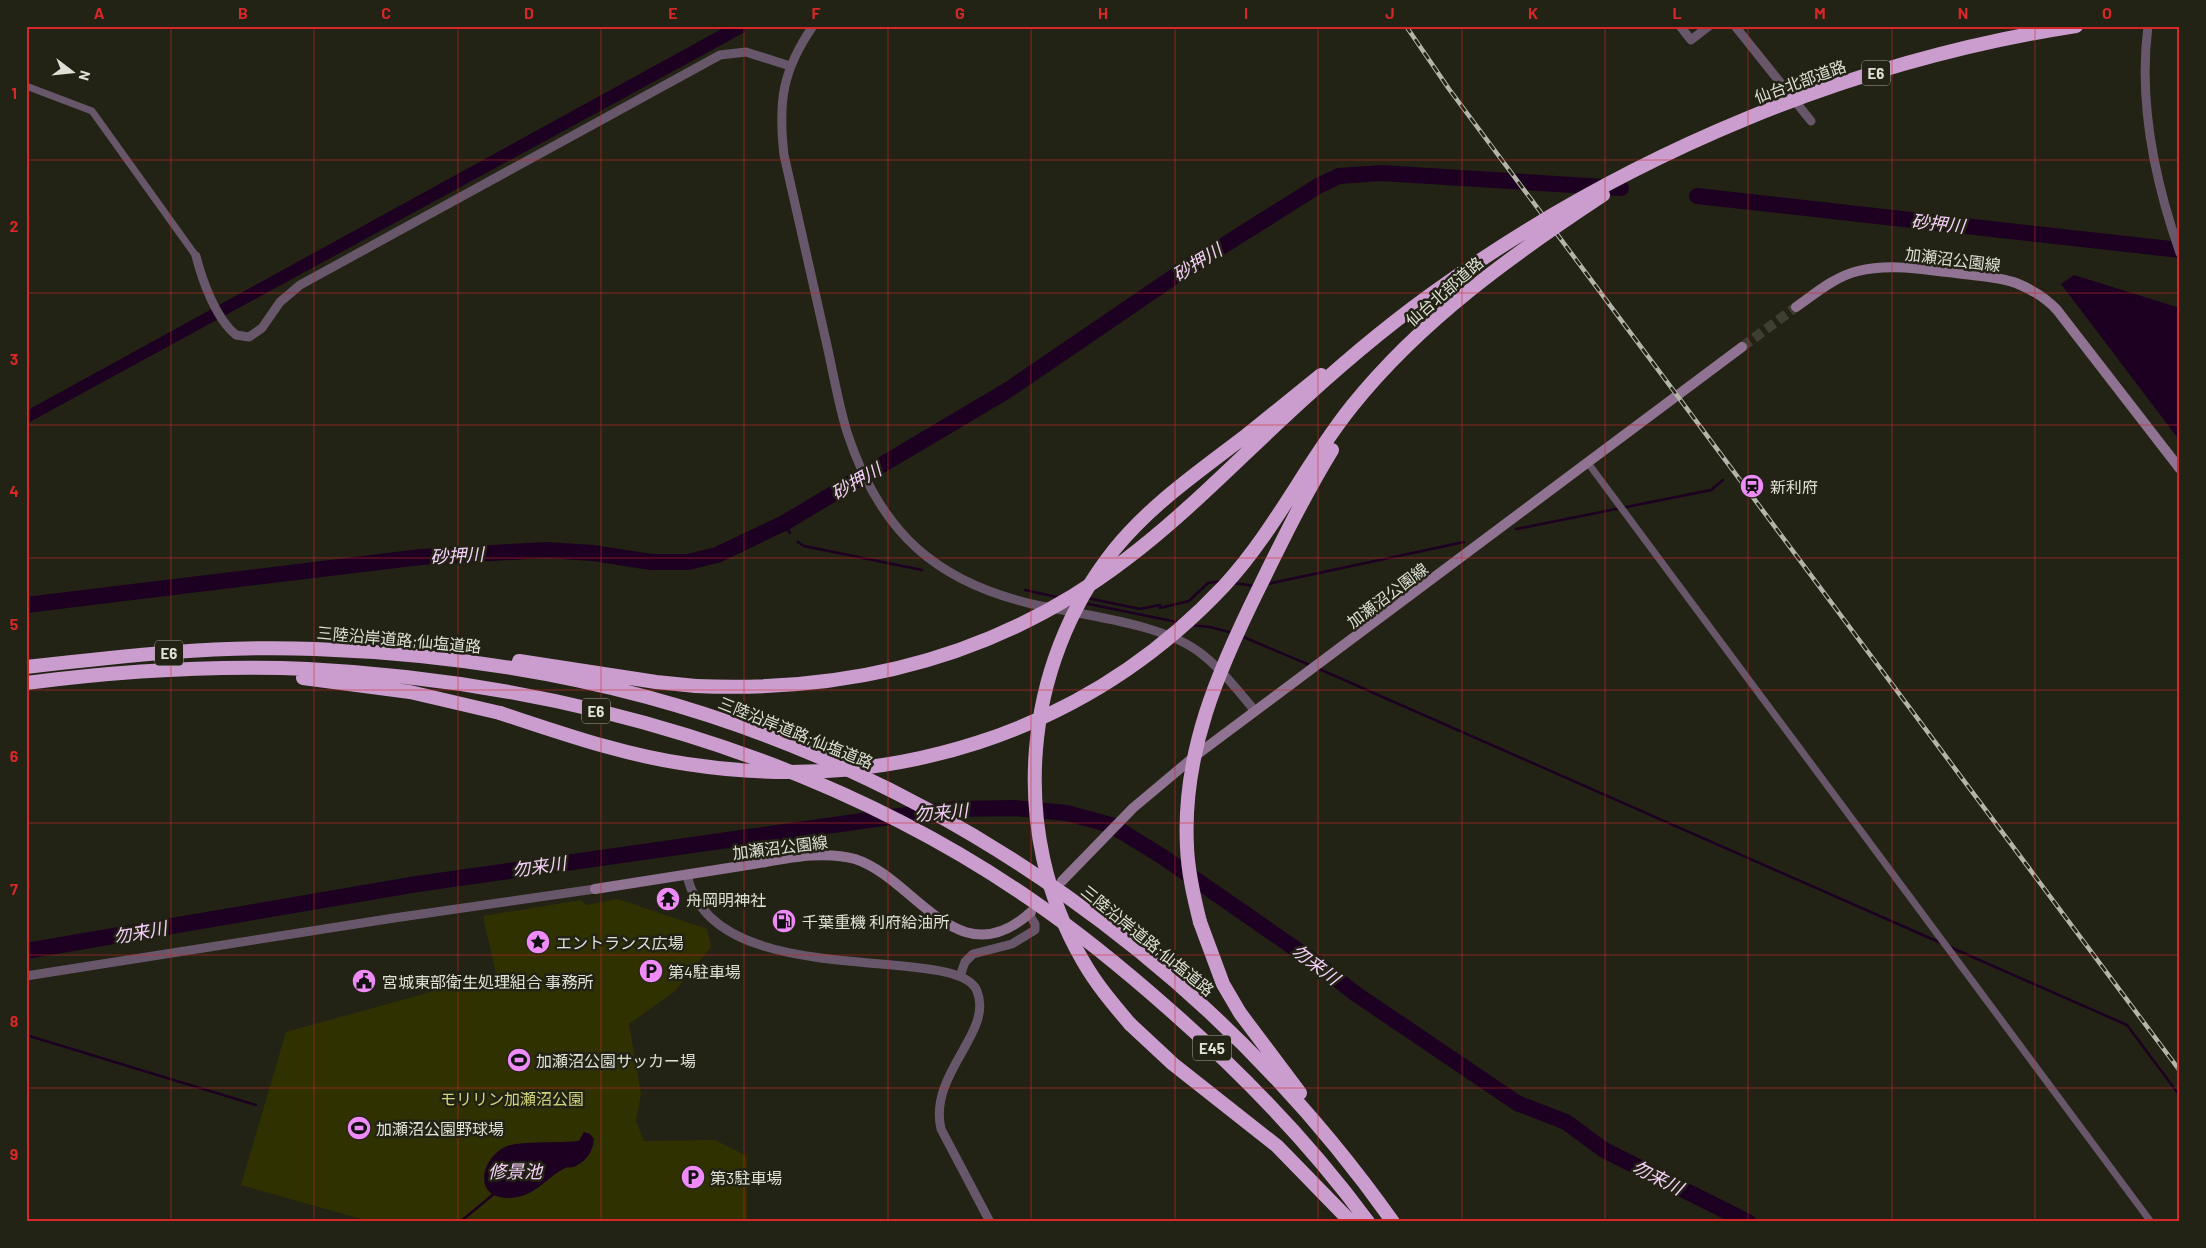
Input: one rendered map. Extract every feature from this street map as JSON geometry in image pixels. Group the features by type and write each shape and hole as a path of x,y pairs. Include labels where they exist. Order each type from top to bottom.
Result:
{"highway":[{"name":"仙台北部道路","path":"1444,285 1489,254 1585,196 1685,147 1808,96 1907,63 2033,33 2076,26"},
{"name":"仙台北部道路","path":"1403,350 1466,294 1534,242 1622,182 1685,147"},
{"path":"312,649 362,647 463,654 656,682 736,688 804,684 865,676 907,667 950,654 988,640 1063,602 1125,560 1186,509 1347,361 1444,285"},
{"path":"1351,1222 1322,1190 1277,1146 1173,1064 1130,1024 1096,982 1071,939 1054,897 1042,850 1035,802 1035,753 1041,707 1053,662 1061,641 1076,609 1099,570 1127,536 1152,510 1360,345 1420,299 1444,285"},
{"path":"122,673 256,674 304,678 410,692 474,706 636,754 684,764 737,771 785,774 838,772 884,766 934,756 1020,727 1064,708 1101,687 1170,638 1227,583 1248,557 1351,407 1403,350"},
{"path":"1349,1163 1240,1013 1223,984 1200,922 1187,848 1186,812 1190,774 1207,704 1242,621 1300,506 1353,416 1403,350"},
{"name":"三陸沿岸道路;仙塩道路","path":"26,667 186,652 312,649 410,655 502,667 596,685 691,710 786,744 876,783 958,827 1032,872 1090,913 1227,1028 1270,1071 1349,1163 1393,1222"},
{"name":"E6","path":"26,683 122,673 253,668 360,672 471,686 613,715 712,744 814,782 909,827 1030,909"},
{"name":"E45","path":"1030,909 1110,960 1205,1041 1268,1101 1308,1146 1368,1222"}],"main road":[{"name":"加瀬沼公園線","path":"1796,307 1835,279 1876,267 1906,268 1979,276 2018,284 2038,294 2057,310 2180,469"},
{"name":"加瀬沼公園線","path":"1062,880 1126,815 1195,756 1742,347"},
{"name":"加瀬沼公園線","path":"595,889 799,858 838,856 860,861 876,868 931,915 963,931 985,934 998,932 1017,924 1030,909"}],"street":[{"path":"813,26 790,66 781,107 784,155 848,435 870,489 892,523 917,549 952,574 975,586 1018,601 1153,630 1183,641 1202,654 1229,679 1255,711"},
{"path":"1680,26 1691,40 1709,26"},
{"path":"1735,26 1811,121"},
{"path":"2148,26 2146,92 2150,141 2167,218 2180,254"},
{"path":"26,86 92,111 196,256 202,279 226,323 236,336 249,337 255,334 280,302 300,286 720,55 746,52 790,66"},
{"path":"1588,463 2151,1222"},
{"path":"687,875 691,890 700,908 713,922 752,941 826,959 926,969 960,976 976,989 980,999 980,1012 976,1026 943,1086 938,1101 938,1116 941,1128 990,1222"},
{"path":"26,976 394,918 595,889"},
{"path":"960,976 965,962 973,954 1012,944 1035,930 1030,909"}],"green space":[{"name":"モリリン加瀬沼公園","path":"618,899 707,929 711,947 674,992 629,1024 641,1094 636,1121 644,1141 715,1140 747,1156 747,1222 372,1222 241,1185 286,1032 496,974 483,916 581,900 586,905"}],"water":[{"path":"727,26 744,26 745,32 26,424 26,411"},
{"path":"2074,275 2180,308 2180,441 2061,284"},
{"name":"修景池","path":"584,1132 590,1134 594,1139 591,1151 580,1164 575,1167 565,1168 525,1195 508,1198 497,1196 489,1191 485,1184 484,1176 486,1167 498,1151 513,1144 579,1141"}],"waterway":[{"path":"741,29 756,26"},
{"name":"砂押川","path":"26,605 421,557 546,550 593,553 651,562 688,562 717,555 784,523 1008,390 1175,276 1318,186 1339,176 1381,173 1621,188"},
{"name":"砂押川","path":"1697,196 2180,250"},
{"path":"1516,529 1711,490 1723,480"},
{"path":"784,523 790,533"},
{"path":"798,542 804,546 922,570"},
{"path":"1267,584 1464,542"},
{"path":"1087,598 1140,609 1160,605 1160,608 1189,601 1208,583 1223,581"},
{"path":"1233,583 1255,586"},
{"path":"1025,590 1057,597"},
{"path":"1084,603 1177,622"},
{"path":"1190,625 1210,627 1233,633"},
{"path":"1241,636 1312,666"},
{"path":"1317,668 1941,943"},
{"name":"勿来川","path":"26,951 417,884 890,817 958,809 1014,808 1067,813 1111,825 1163,857 1316,963 1356,994 1517,1103 1566,1122 1604,1150 1748,1222"},
{"path":"1950,947 2127,1025 2180,1096"},
{"path":"26,1035 256,1105"},
{"path":"460,1222 495,1193"}],"tunnel":[{"path":"1742,347 1796,307"}],"railway":[{"path":"1406,26 1449,89 2180,1071"}],"place":[{"name":"新利府","path":"1752,486"},
{"name":"舟岡明神社","path":"668,899"},
{"name":"千葉重機 利府給油所","path":"784,921"},
{"name":"エントランス広場","path":"538,942"},
{"name":"第4駐車場","path":"651,971"},
{"name":"宮城東部衛生処理組合 事務所","path":"364,981"},
{"name":"加瀬沼公園サッカー場","path":"519,1060"},
{"name":"加瀬沼公園野球場","path":"359,1128"},
{"name":"第3駐車場","path":"693,1177"}]}
